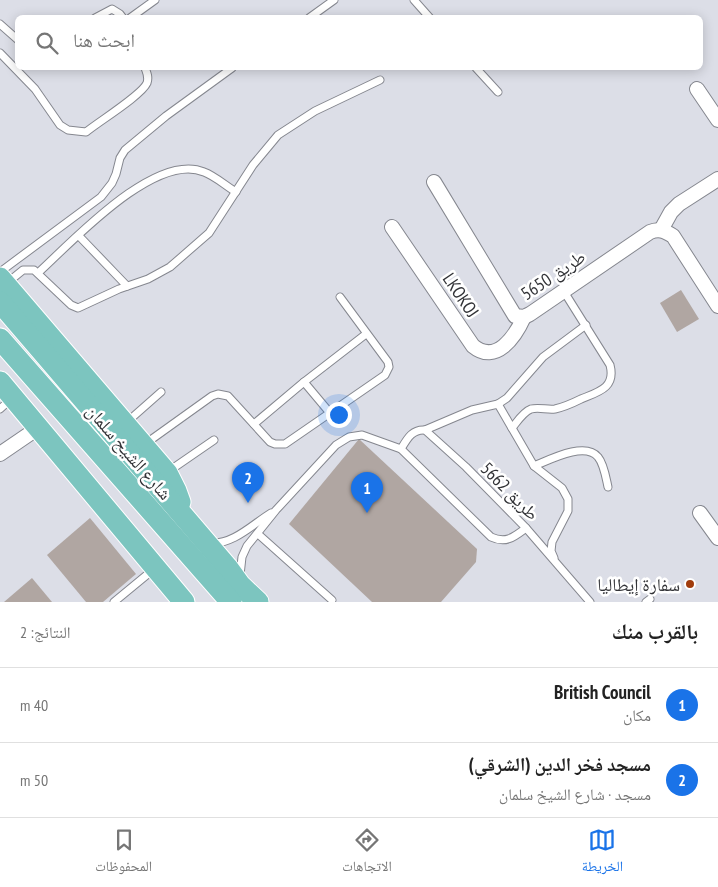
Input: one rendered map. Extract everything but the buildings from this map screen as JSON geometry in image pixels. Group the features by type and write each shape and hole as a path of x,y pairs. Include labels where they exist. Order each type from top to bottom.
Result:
{"main road":[{"path":"1,284 167,473 176,491 182,515"},
{"name":"شارع الشيخ سلمان","path":"1,284 206,543 236,593"},
{"name":"شارع الشيخ سلمان","path":"0,339 214,584 258,602"},
{"path":"4,396 38,428 184,602"},
{"path":"190,602 214,584"}],"street":[{"path":"697,89 718,120"},
{"path":"718,179 679,204 671,212 661,230 673,236 718,306"},
{"name":"طريق 5650","path":"434,182 516,316 524,317 650,232 661,230"},
{"name":"LKOKOJ","path":"392,227 479,352 494,352 512,339 524,317"},
{"path":"0,454 38,428"},
{"path":"700,512 718,538"}],"lane":[{"path":"134,15 155,0"},
{"path":"313,15 334,0"},
{"path":"414,0 427,15"},
{"path":"101,15 112,9 121,15"},
{"path":"0,24 15,37"},
{"path":"0,53 15,68"},
{"path":"17,70 35,89 60,125 68,130 78,132 86,132 138,93 146,85 148,78 146,70"},
{"path":"1,284 101,197 112,183 120,158 125,150 166,116 229,70"},
{"path":"478,70 498,92"},
{"path":"1,284 23,270 30,269 38,273 74,307 83,306 127,286 148,279 170,267 208,233 262,153 278,136 315,111 380,80"},
{"path":"38,273 120,199 155,177 187,169 203,171 236,192"},
{"path":"79,236 127,286"},
{"path":"512,428 530,409 556,409 600,391 606,387 611,376 610,365 563,290"},
{"path":"143,445 212,396 218,394 228,396 270,442 280,445 289,442 385,375 388,371 388,362 340,297"},
{"path":"401,450 415,431 425,430 472,410 498,404 507,398 543,357 586,325"},
{"path":"254,424 366,334"},
{"path":"304,382 330,413"},
{"path":"125,424 161,392"},
{"path":"498,404 534,466 562,488 568,499 568,511 552,542 551,551 554,560"},
{"name":"طريق 5662","path":"425,430 466,467 526,528 590,602"},
{"path":"236,593 242,557 247,546 276,510 336,446 349,437 368,437 401,450 491,537 508,540 526,528"},
{"path":"167,473 214,440"},
{"path":"534,466 568,452 580,450 591,452 600,461 608,487"},
{"path":"206,543 231,539 276,510"},
{"path":"258,534 332,600"},
{"path":"114,602 156,568"}],"place":[{"name":"مسجد فخر الدين (الشرقي)","path":"248,503"},
{"name":"British Council","path":"367,513"},
{"name":"سفارة إيطاليا","path":"690,584"}]}
